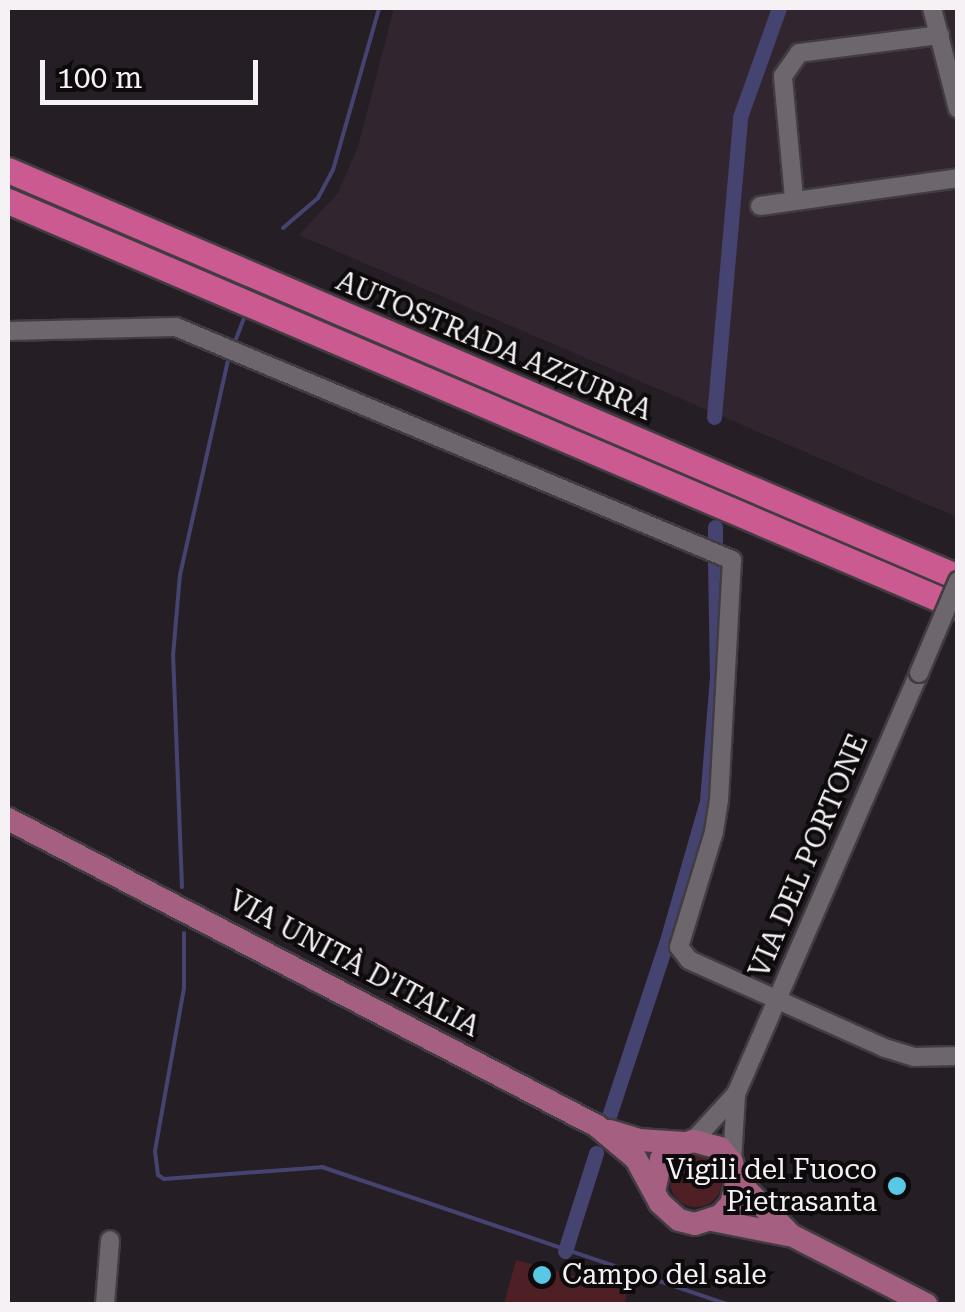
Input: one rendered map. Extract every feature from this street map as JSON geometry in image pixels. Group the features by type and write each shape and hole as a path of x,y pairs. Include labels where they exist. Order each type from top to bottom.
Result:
{"highway":[{"name":"AUTOSTRADA AZZURRA","path":"8,170 958,579"},
{"name":"AUTOSTRADA AZZURRA","path":"8,201 958,607"}],"main road":[{"name":"VIA UNITÀ D'ITALIA","path":"8,819 597,1126 636,1160 654,1186"},
{"path":"597,1126 639,1140 712,1144 792,1236"},
{"path":"688,1142 661,1160 654,1186 660,1203 671,1216 696,1224 712,1220 792,1236 926,1304"},
{"path":"712,1220 731,1204 735,1171"}],"street":[{"path":"932,8 958,109"},
{"path":"794,198 784,76 799,53 940,36"},
{"path":"760,206 794,198 958,178"},
{"path":"8,332 176,326 732,560 719,800 714,832 679,947 688,960 885,1048 914,1057 958,1056"},
{"name":"VIA DEL PORTONE","path":"688,1142 736,1094 958,579"},
{"path":"735,1171 736,1094"},
{"path":"104,1304 110,1240"}],"shaded area":[{"path":"394,8 957,8 957,517 299,235 338,193 358,147"},
{"path":"696,1155 714,1163 722,1181 714,1199 696,1207 678,1199 670,1181 678,1163"},
{"name":"Campo del sale","path":"516,1260 628,1291 624,1304 504,1304"}],"waterway":[{"path":"283,228 318,198 333,170 379,8"},
{"path":"714,417 740,117 779,8"},
{"path":"236,339 244,318"},
{"path":"182,887 173,656 180,575 229,355"},
{"path":"715,527 715,545"},
{"path":"609,1116 666,944 707,801 717,678 715,562"},
{"path":"184,933 184,988 155,1151 158,1175 164,1179 322,1167 726,1304"},
{"path":"565,1251 596,1153"}],"place":[{"name":"Vigili del Fuoco Pietrasanta","path":"897,1186"},
{"name":"Campo del sale","path":"542,1275"}]}
